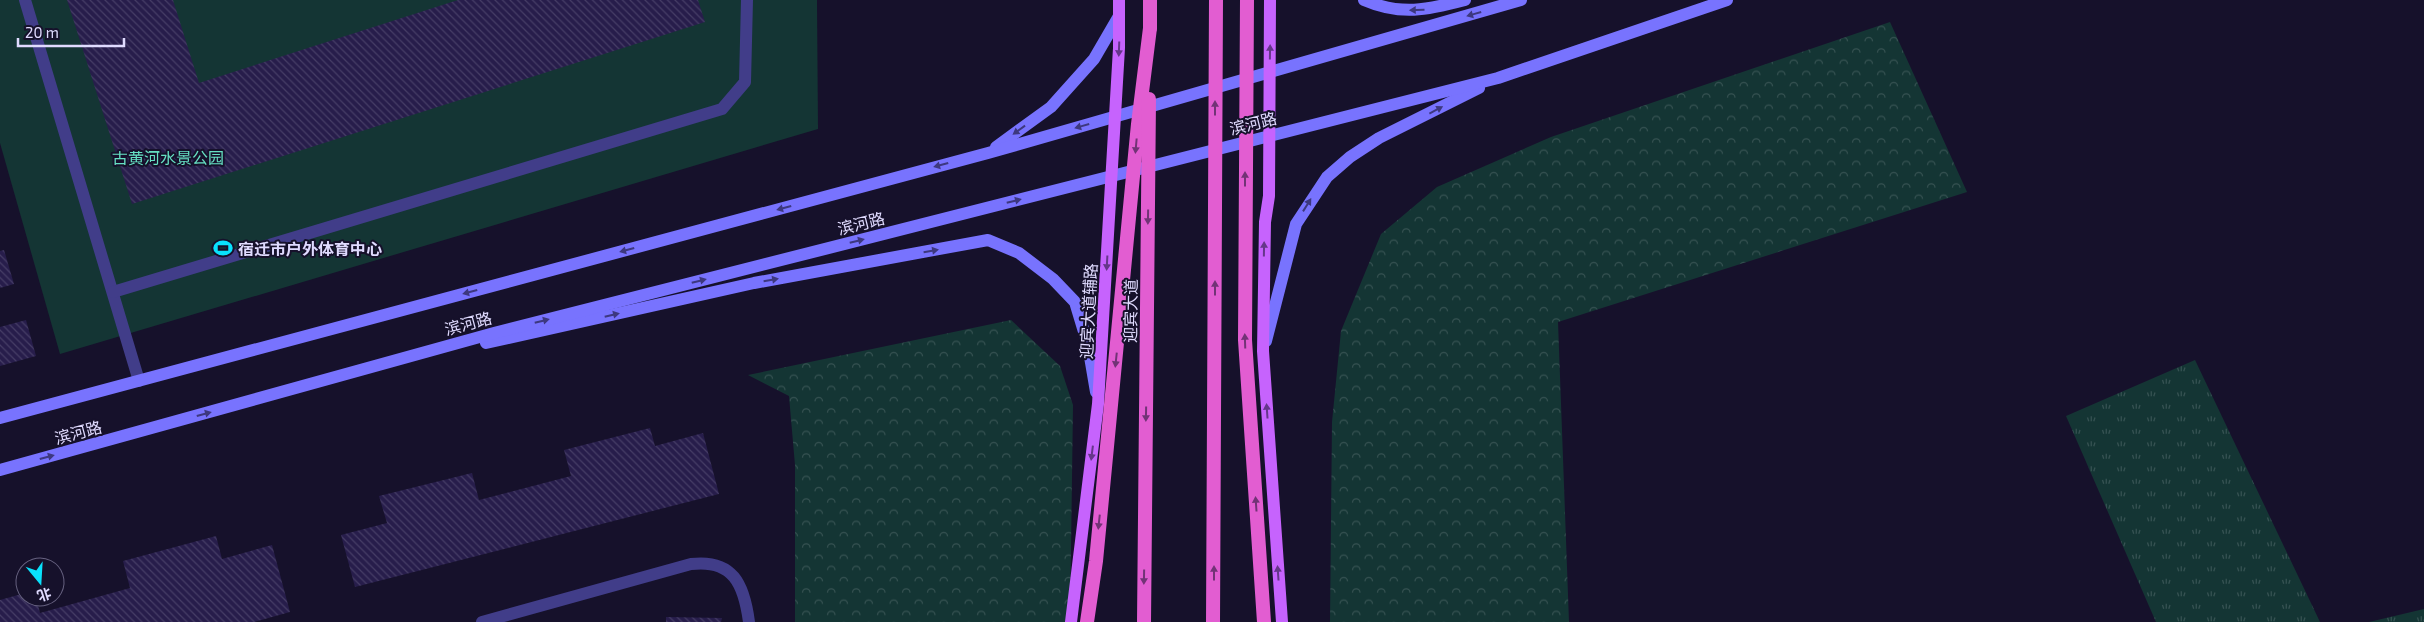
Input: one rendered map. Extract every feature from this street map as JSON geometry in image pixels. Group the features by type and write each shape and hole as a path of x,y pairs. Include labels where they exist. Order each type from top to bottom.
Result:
{"highway":[{"name":"迎宾大道","path":"1144,622 1150,0"},
{"path":"1214,622 1216,0"},
{"path":"1247,0 1245,340 1264,622"},
{"path":"1087,622 1150,28"}],"main road":[{"name":"迎宾大道辅路","path":"1071,622 1098,404 1116,116 1119,0"},
{"path":"1270,0 1269,196 1265,222 1263,351 1282,622"},
{"path":"1364,0 1388,10 1423,11 1465,0"},
{"name":"滨河路","path":"0,418 988,153 1521,0"},
{"name":"滨河路","path":"0,470 504,330 1498,78 1727,0"},
{"path":"988,153 1051,107 1094,59 1119,16"},
{"path":"1263,351 1296,224 1327,177 1350,157 1380,138 1498,78"},
{"path":"376,366 526,335 754,283 988,240 1019,252 1053,279 1074,302 1088,345 1098,404"}],"lane":[{"path":"25,0 139,380"},
{"path":"113,292 722,108 745,82 747,0"},
{"path":"482,622 691,564 708,562 721,566 736,578 745,596 749,622"}],"green space":[{"name":"宿迁市户外体育中心","path":"0,0 817,0 818,129 60,354 0,143"},
{"path":"1890,22 1967,192 1558,322 1569,622 1330,622 1332,422 1341,331 1381,234 1437,187 1551,137"},
{"path":"1011,320 1060,366 1073,405 1070,622 795,622 795,465 789,396 748,375"},
{"path":"2195,360 2320,622 2156,622 2066,416"},
{"path":"2424,609 2424,622 2369,622"}],"building":[{"path":"67,0 173,0 199,83 458,0 698,0 705,22 132,204"},
{"path":"4,250 14,284 0,288 0,251"},
{"path":"26,320 36,356 0,366 0,327"},
{"path":"650,428 655,446 703,433 719,494 355,587 341,535 387,523 379,496 472,473 479,500 571,476 564,450"},
{"path":"216,536 222,559 272,545 290,612 254,622 0,622 0,600 15,596 15,607 38,607 40,613 130,588 123,561"},
{"path":"666,617 722,618 721,622 666,622"}],"place":[{"name":"宿迁市户外体育中心","path":"223,248"}],"park label":[{"name":"古黄河水景公园","path":"168,157"}]}
